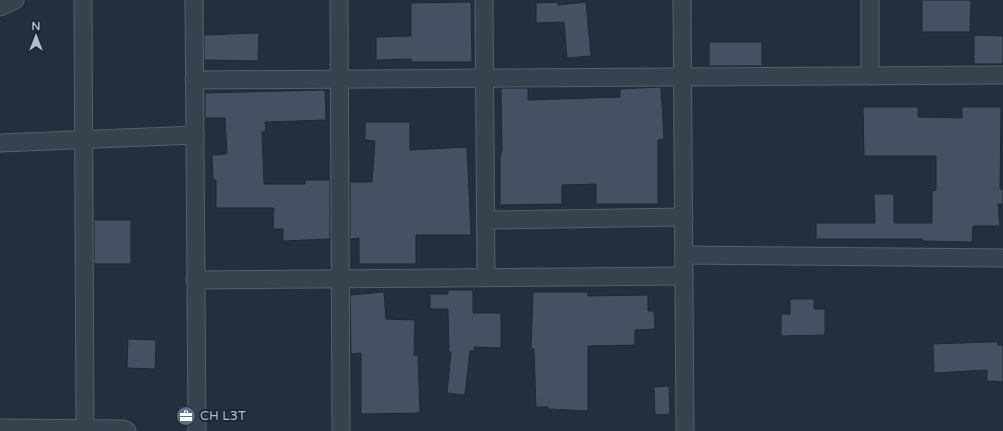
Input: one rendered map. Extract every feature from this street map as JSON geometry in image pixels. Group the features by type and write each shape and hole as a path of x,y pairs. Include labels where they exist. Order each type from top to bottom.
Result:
{"street":[{"path":"0,7 15,0"},
{"path":"83,0 86,429"},
{"path":"194,0 197,431"},
{"path":"339,0 341,431"},
{"path":"484,0 486,277"},
{"path":"682,0 685,431"},
{"path":"870,0 870,76"},
{"path":"194,80 1003,75"},
{"path":"0,143 195,135"},
{"path":"486,220 684,217"},
{"path":"684,255 1003,258"},
{"path":"195,280 684,276"},
{"path":"0,428 123,429 127,431"}],"building":[{"path":"922,0 971,0 970,32 922,32"},
{"path":"471,2 472,62 411,62 411,59 376,60 376,37 411,36 411,3"},
{"path":"558,2 558,5 586,2 591,56 567,58 564,22 536,23 536,3"},
{"path":"259,33 258,61 204,60 204,35"},
{"path":"974,35 1003,36 1003,64 974,64"},
{"path":"709,42 762,42 762,66 709,66"},
{"path":"661,87 664,139 658,140 658,204 596,204 596,184 562,185 562,204 500,205 500,158 502,149 501,88 528,88 528,100 620,97 620,89"},
{"path":"325,90 326,120 265,122 266,131 262,132 264,184 305,184 305,180 330,180 330,239 283,241 283,229 273,229 274,208 216,208 216,180 213,180 212,155 227,154 225,118 205,118 205,93"},
{"path":"863,107 918,107 918,117 962,118 962,107 1001,107 1000,189 1003,190 1003,204 998,204 1000,226 973,226 972,242 922,241 922,239 816,239 816,223 875,223 874,194 894,194 894,223 932,223 932,191 936,190 936,156 864,156"},
{"path":"365,122 410,122 410,150 467,147 471,235 416,235 416,264 359,264 359,238 350,239 350,182 372,182 375,141 365,140"},
{"path":"94,220 131,220 131,264 94,264"},
{"path":"448,290 473,290 473,313 501,313 501,348 474,347 474,351 470,351 465,395 447,393 451,352 449,352 448,309 430,309 430,294 448,294"},
{"path":"384,292 386,319 415,320 414,355 418,355 420,413 361,414 361,353 351,354 350,295"},
{"path":"533,292 588,292 588,296 648,295 648,311 654,311 655,329 635,330 635,345 588,346 588,411 536,407 534,349 531,349"},
{"path":"790,299 814,299 814,309 825,309 825,335 781,336 781,314 790,314"},
{"path":"128,339 156,340 155,369 127,368"},
{"path":"998,342 998,345 1003,345 1003,382 987,381 987,370 934,373 933,344"},
{"path":"669,386 670,414 655,415 654,387"}],"place":[{"name":"CH L3T","path":"186,416"}]}
